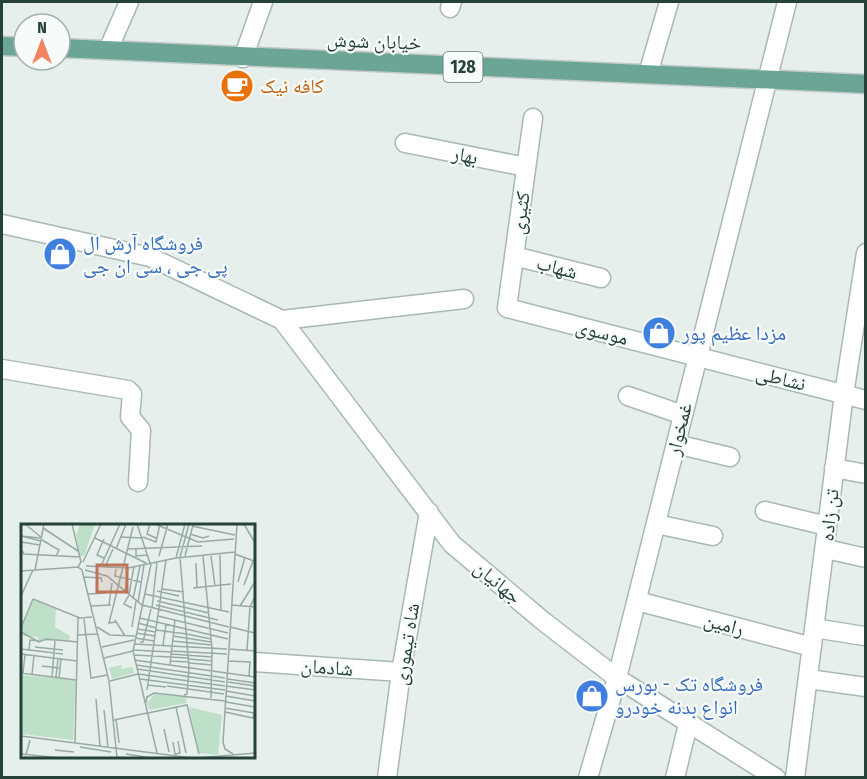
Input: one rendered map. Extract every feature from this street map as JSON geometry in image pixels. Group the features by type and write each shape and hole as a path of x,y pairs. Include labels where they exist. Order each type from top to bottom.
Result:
{"main road":[{"name":"خیابان شوش","path":"72,48 243,58 866,84"}],"street":[{"path":"108,50 129,2"},
{"path":"243,58 262,2"},
{"path":"648,74 669,2"},
{"name":"غمخوار","path":"588,777 637,601 787,2"},
{"name":"کثیری","path":"507,308 534,118"},
{"name":"بهار","path":"405,143 526,168"},
{"name":"جهانیان","path":"2,224 150,257 282,320 452,544 543,621 617,678 776,777"},
{"name":"تن زاده","path":"795,777 826,549 844,394 862,304 866,253"},
{"name":"شهاب","path":"514,255 601,278"},
{"path":"282,320 464,299"},
{"name":"موسوی","path":"507,308 697,357"},
{"name":"نشاطی","path":"697,357 866,400"},
{"path":"2,369 128,390 132,394 130,417 141,430 138,482"},
{"path":"628,396 683,415"},
{"path":"676,444 730,457"},
{"path":"834,468 866,474"},
{"path":"765,511 827,526"},
{"name":"شاه تیموری","path":"387,777 401,672 429,512"},
{"path":"656,524 713,536"},
{"path":"826,549 866,558"},
{"name":"رامین","path":"637,601 812,647"},
{"path":"814,628 864,636"},
{"name":"شادمان","path":"255,662 401,672"},
{"path":"808,679 866,687"},
{"path":"675,777 688,724"}],"place":[{"name":"کافه نیک","path":"237,86"},
{"name":"فروشگاه آرش ال پی جی ، سی ان جی","path":"60,254"},
{"name":"مزدا عظیم پور","path":"659,333"},
{"name":"فروشگاه تک - بورس انواع بدنه خودرو","path":"592,696"}]}
